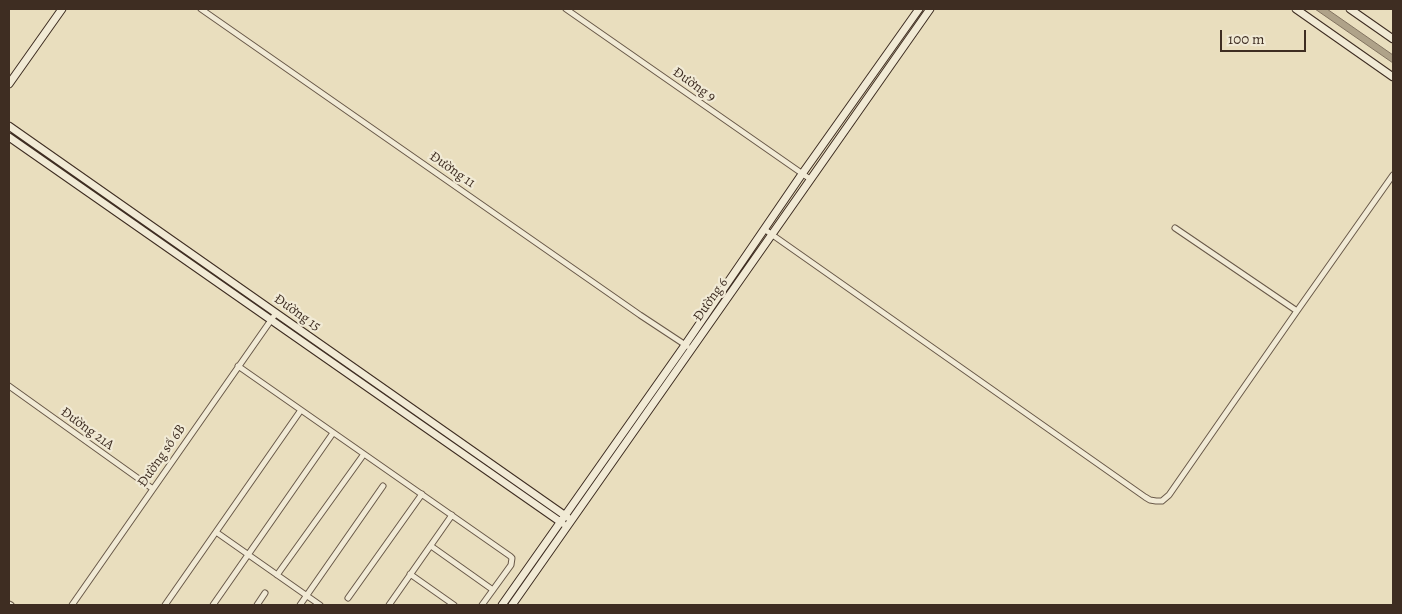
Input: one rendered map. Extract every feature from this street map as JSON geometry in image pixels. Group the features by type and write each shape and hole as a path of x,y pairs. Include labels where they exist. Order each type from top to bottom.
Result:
{"main road":[{"path":"9,84 62,9"},
{"name":"Đường 6","path":"512,605 688,347 764,229 919,9"},
{"name":"Đường 6","path":"502,605 562,519 772,234 928,9"},
{"path":"1296,9 1393,78"},
{"path":"1350,9 1393,39"},
{"name":"Đường 15","path":"9,126 276,313 569,523"},
{"name":"Đường 15","path":"9,137 271,320 465,450"}],"street":[{"name":"Đường 11","path":"200,9 688,347"},
{"name":"Đường 9","path":"566,9 810,179"},
{"path":"764,229 1145,497 1150,500 1162,501 1169,495 1393,175"},
{"path":"1175,228 1297,311"},
{"name":"Đường số 6B","path":"72,605 276,313"},
{"path":"238,366 512,558 511,565 482,605"},
{"name":"Đường 21A","path":"9,386 153,489"},
{"path":"166,605 301,410"},
{"path":"213,605 333,433"},
{"path":"277,574 364,454"},
{"path":"300,605 383,486"},
{"path":"348,598 422,494"},
{"path":"390,605 452,515"},
{"path":"216,532 320,605"},
{"path":"431,546 493,590"},
{"path":"410,574 454,605"},
{"path":"257,605 265,592"}],"shaded area":[{"path":"1315,9 1327,9 1393,55 1393,63"}]}
